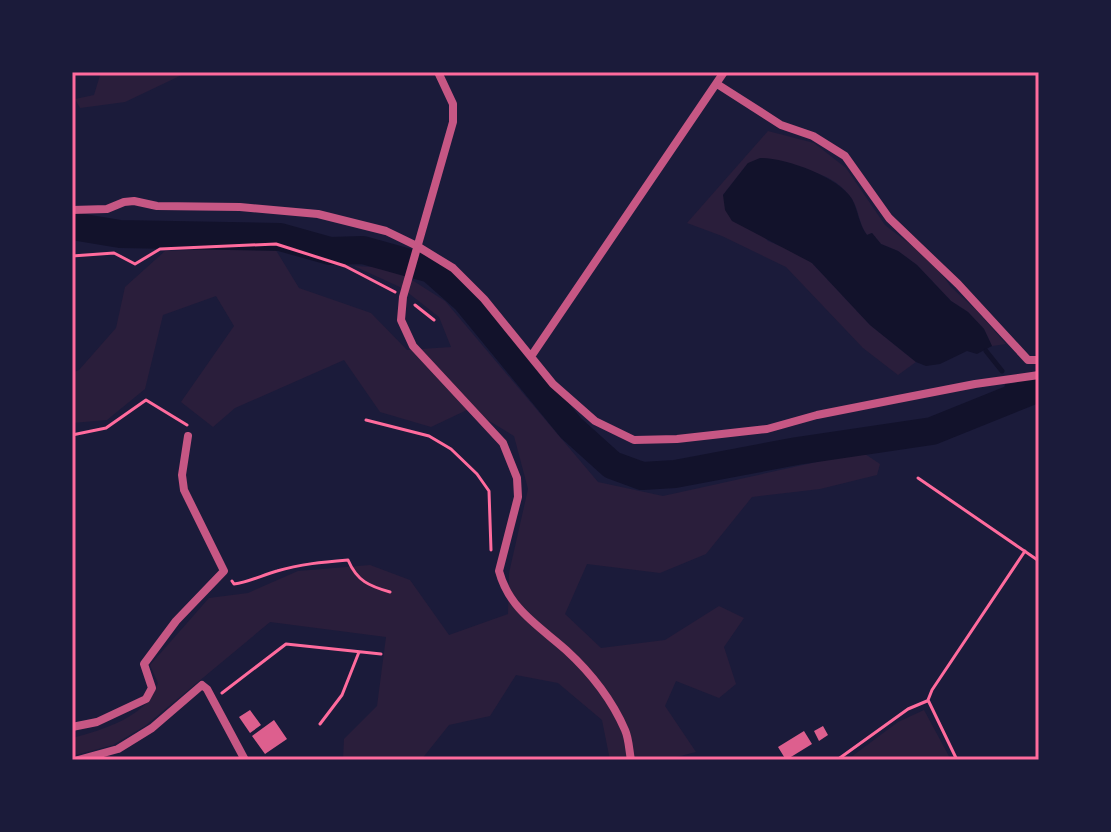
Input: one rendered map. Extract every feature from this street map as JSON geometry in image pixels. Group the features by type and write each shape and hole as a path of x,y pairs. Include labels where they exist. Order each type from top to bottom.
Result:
{"street":[{"path":"438,72 453,104 453,122 403,297 401,320 413,346 503,443 517,478 518,497 499,571 512,602 567,651 598,684 626,732 631,760"},
{"path":"532,355 724,72"},
{"path":"717,84 781,125 813,136 845,156 889,218 958,284 1028,360 1039,360"},
{"path":"72,210 107,209 134,201 157,206 240,207 318,214 386,231 453,268 484,299 553,384 582,411 634,440 677,439 767,429 817,415 975,384 1039,375"},
{"path":"72,727 97,722 146,699 152,688 144,664 176,621 212,580 224,571 184,490 182,475 188,436"},
{"path":"78,760 118,749 152,728 202,685 245,760"}],"path":[{"path":"72,256 114,253 135,264 160,249 276,244 345,266 403,297 434,320"},
{"path":"72,435 106,428 146,400 188,426 188,436"},
{"path":"366,420 429,436 451,449 477,474 489,491 492,560 499,571"},
{"path":"918,478 1039,561"},
{"path":"837,760 908,709 928,700 1025,551"},
{"path":"224,571 234,584 310,564 348,560 359,579 369,586 390,592"},
{"path":"213,700 286,644 381,654"},
{"path":"320,724 342,695 359,652"},
{"path":"928,700 957,760"},
{"path":"688,760 702,760"}],"shaded area":[{"path":"101,72 188,72 125,102 80,108 75,99 94,95"},
{"path":"768,131 814,143 846,168 885,225 933,262 951,287 1006,344 992,346 984,329 968,312 951,301 917,265 898,251 881,244 872,233 867,235 849,195 839,185 816,173 748,163 723,195 768,241 802,255 812,263 870,325 916,362 898,375 863,348 786,267 687,223"},
{"path":"760,158 783,161 836,183 852,199 867,235 872,233 881,244 898,251 917,265 951,301 968,312 984,329 992,346 977,354 967,351 940,364 926,366 916,362 870,325 812,263 732,221 725,210 723,195 748,163"},
{"path":"274,247 299,288 371,313 407,350 451,347 439,317 402,288 354,266 393,268 445,301 598,482 663,496 862,452 880,464 877,475 820,489 752,497 706,554 660,573 587,564 565,614 601,648 665,640 719,606 744,618 724,647 736,684 719,698 676,681 665,706 696,752 665,760 610,760 602,720 558,683 516,675 490,716 449,725 421,760 343,760 344,739 377,706 386,637 270,622 145,726 113,745 72,756 72,738 123,720 153,695 158,683 150,665 209,598 248,593 298,571 370,565 410,580 449,635 508,614 509,573 528,489 514,436 469,409 431,427 380,412 344,360 235,408 213,427 181,402 234,326 216,296 163,315 145,389 107,420 72,423 72,373 79,370 116,328 125,287 165,251"},
{"path":"924,710 951,760 847,760 898,722"}],"building":[{"path":"250,710 261,725 250,733 239,717"},
{"path":"274,720 287,739 265,754 252,736"},
{"path":"823,726 828,735 819,741 814,731"},
{"path":"804,731 812,744 786,760 778,747"}],"waterway":[{"path":"72,226 120,234 280,237 330,251 363,250 431,269 466,300 571,428 612,465 642,476 675,474 797,451 932,431 1039,388"},
{"path":"986,351 1002,371"},
{"path":"1007,386 1037,388"}]}
